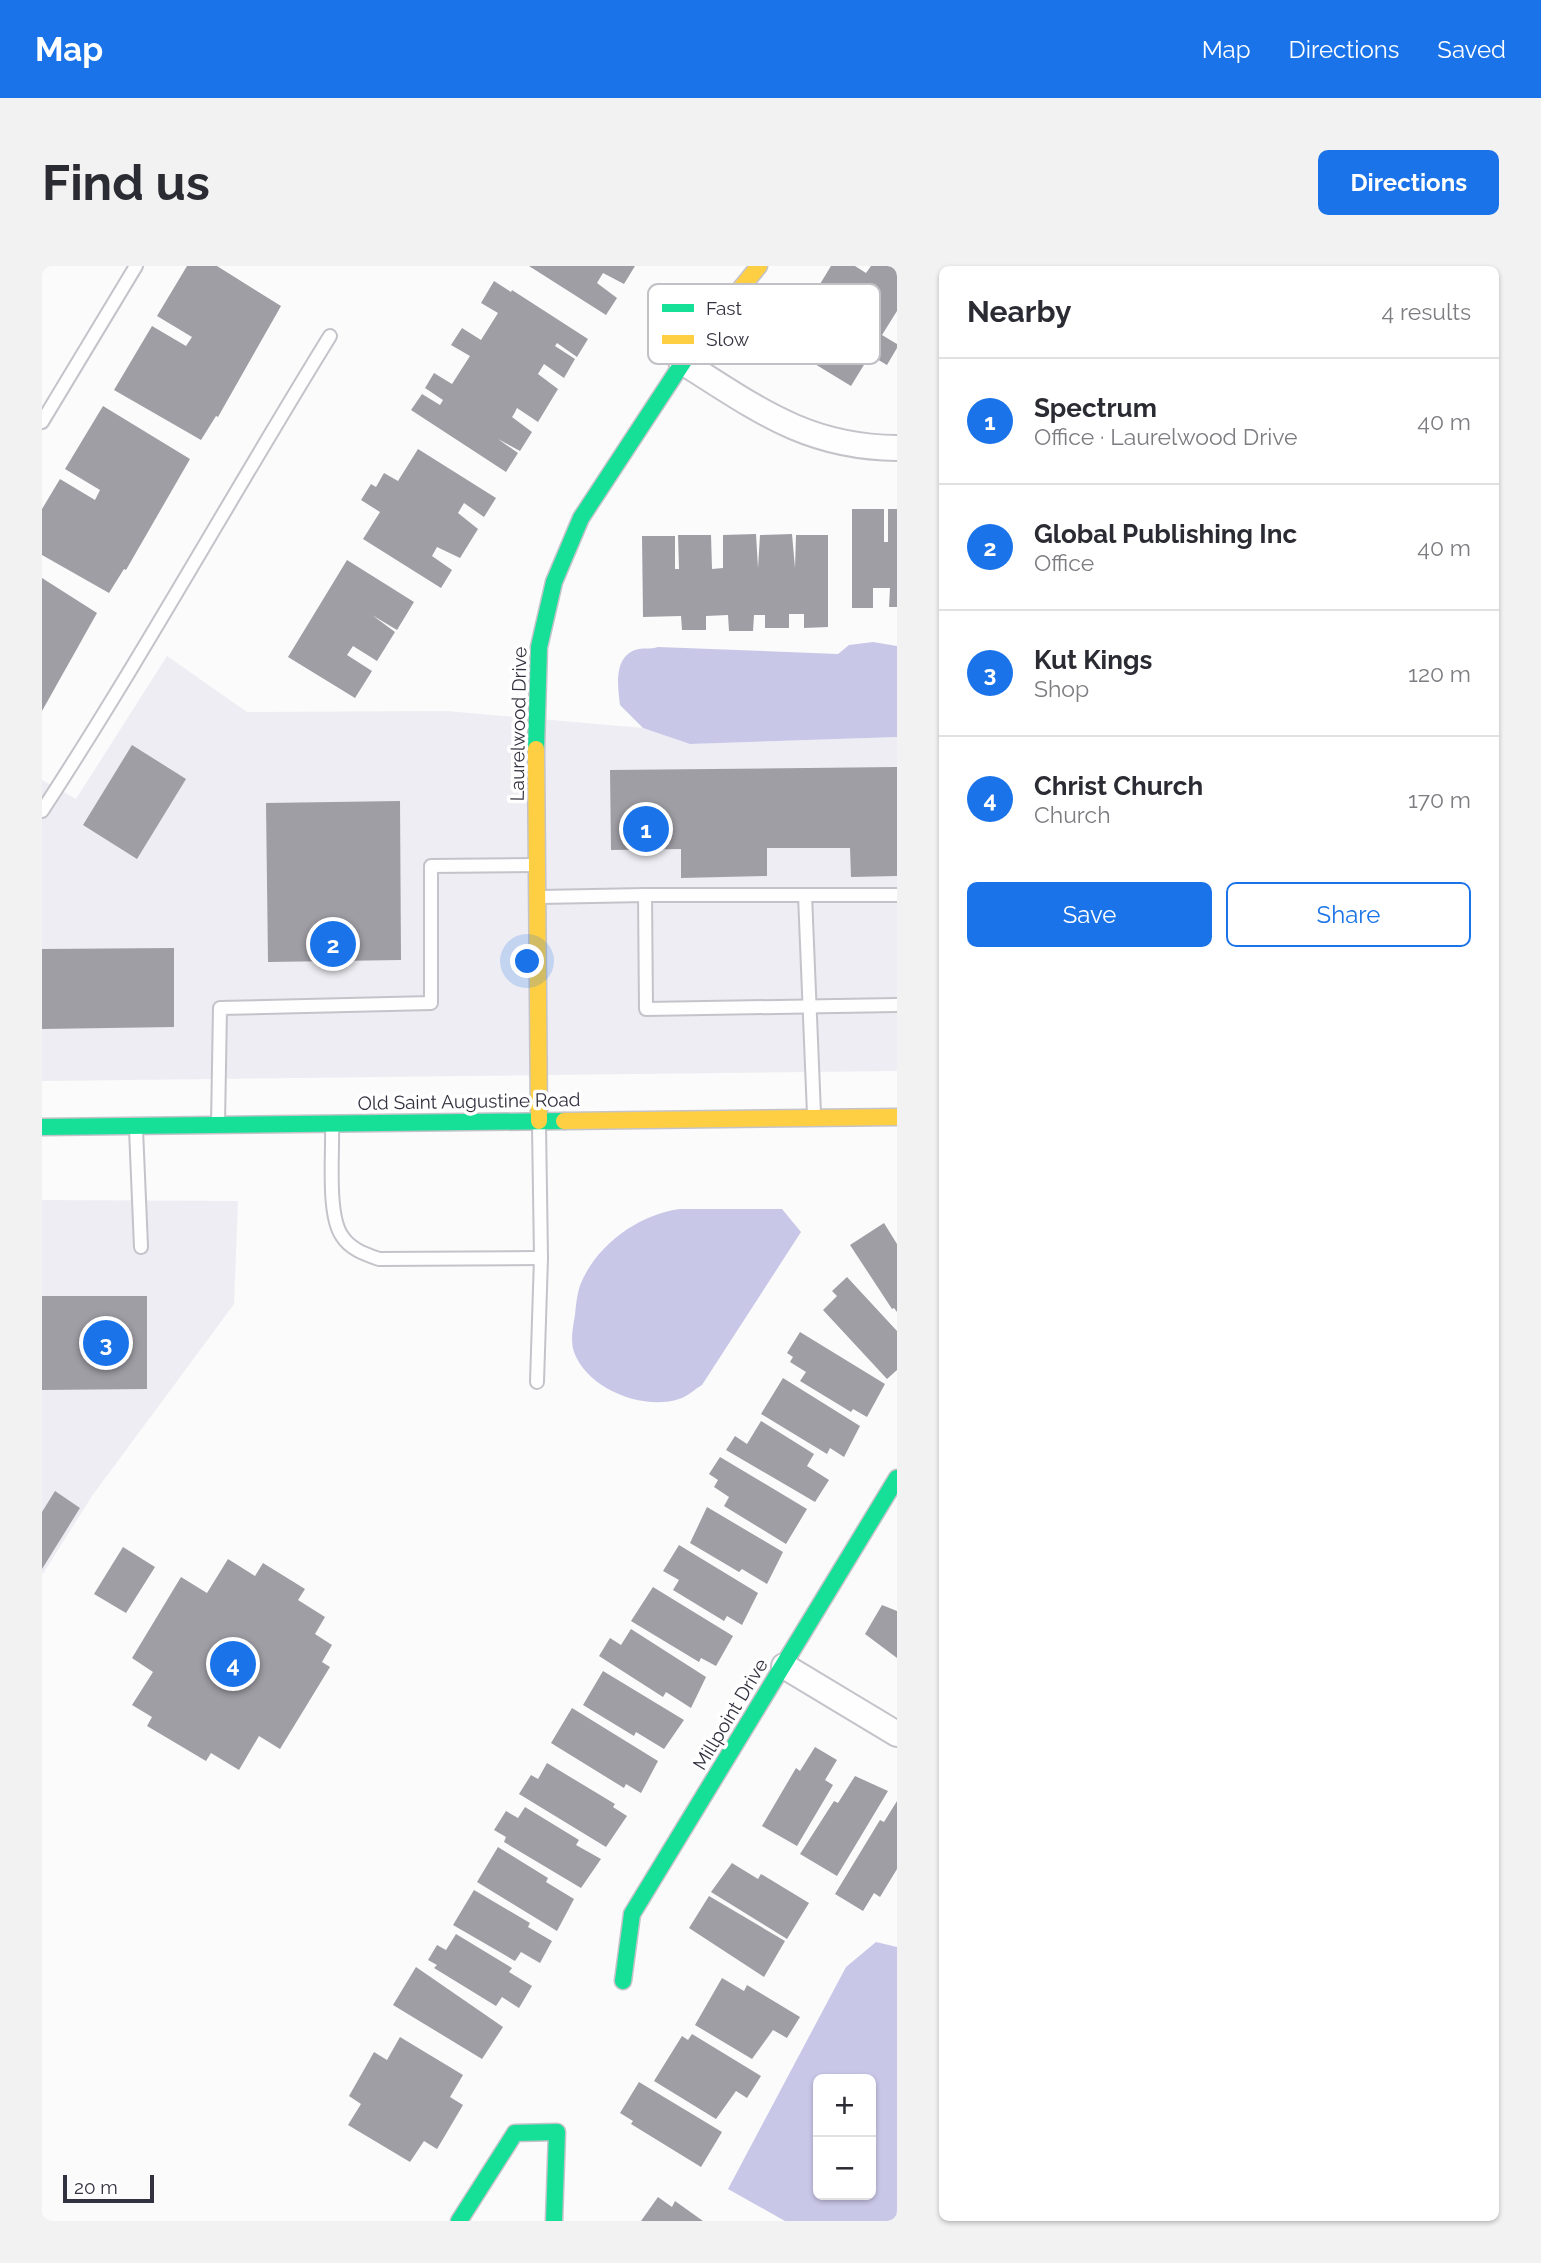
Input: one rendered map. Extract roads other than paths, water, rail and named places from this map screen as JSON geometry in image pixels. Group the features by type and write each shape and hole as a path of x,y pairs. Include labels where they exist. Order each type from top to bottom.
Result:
{"street":[{"name":"Laurelwood Drive","path":"744,284 759,266"},
{"name":"Laurelwood Drive","path":"538,1121 539,647 554,582 580,518 679,364"},
{"path":"686,364 781,424 821,438 853,445 897,448"},
{"name":"Old Saint Augustine Road","path":"42,1127 897,1117"},
{"name":"Millpoint Drive","path":"623,1981 632,1914 897,1478"},
{"path":"783,1666 897,1734"},
{"path":"459,2221 515,2133 557,2132 554,2221"}],"lane":[{"path":"42,422 136,266"},
{"path":"42,810 97,726 228,501 330,336"},
{"path":"218,1124 220,1008 431,1003 431,866 537,865"},
{"path":"645,895 646,1009 897,1004"},
{"path":"806,895 814,1118"},
{"path":"537,897 897,895"},
{"path":"537,1382 541,1258 538,1121"},
{"path":"332,1123 335,1223 343,1238 360,1252 379,1259 541,1258"},
{"path":"136,1126 141,1247"}],"water":[{"path":"873,642 897,646 897,737 690,744 643,728 620,705 620,666 628,654 638,649 658,647 838,654 849,645"},
{"path":"680,1209 782,1209 801,1232 702,1385 682,1398 665,1402 634,1399 618,1394 591,1377 574,1352 572,1334 579,1291 597,1256 621,1234 649,1217"},
{"path":"876,1942 897,1947 897,2221 785,2221 728,2189 846,1967"}],"place":[{"name":"Spectrum","path":"646,829"},
{"name":"Global Publishing Inc","path":"333,944"},
{"name":"Kut Kings","path":"106,1343"},
{"name":"Christ Church","path":"233,1664"}]}
